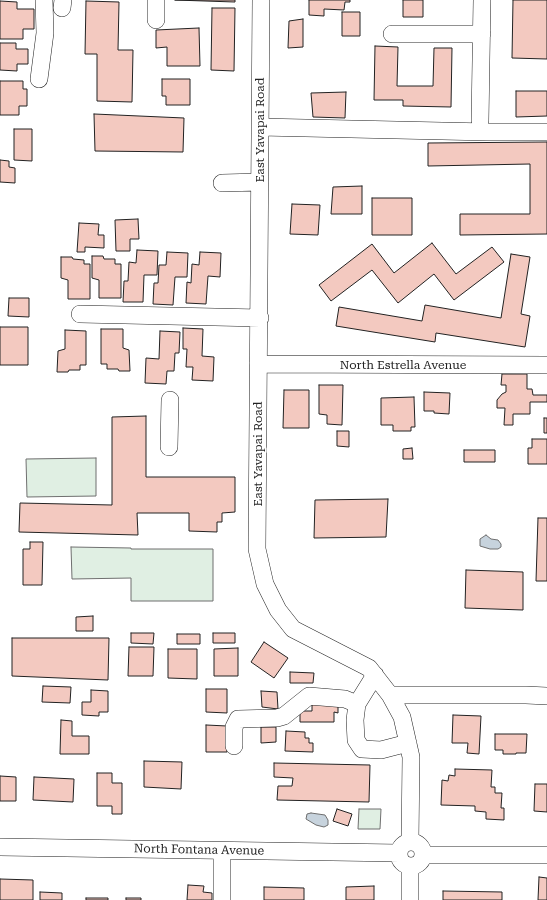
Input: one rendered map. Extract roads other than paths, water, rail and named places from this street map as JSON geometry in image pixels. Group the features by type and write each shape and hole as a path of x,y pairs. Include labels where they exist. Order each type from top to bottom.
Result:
{"street":[{"path":"39,79 45,33 44,0"},
{"path":"156,0 156,20"},
{"name":"East Yavapai Road","path":"261,0 260,318 258,364 257,550 265,584 278,610 293,629 369,668 390,695 402,716 411,757 410,841"},
{"path":"480,122 482,0"},
{"path":"392,34 482,34"},
{"path":"260,127 547,132"},
{"path":"222,183 260,182"},
{"path":"80,314 260,318"},
{"name":"North Estrella Avenue","path":"258,364 547,365"},
{"path":"169,448 170,400"},
{"path":"375,675 357,704 355,720 356,740 362,749 381,750 408,743"},
{"path":"390,695 547,696"},
{"path":"234,746 234,727 238,719 277,718 284,716 309,696 345,699 357,704"},
{"path":"410,841 418,843 422,846 424,855 421,862 410,866 402,863 399,854 400,848 403,844 410,841"},
{"name":"North Fontana Avenue","path":"0,848 399,854"},
{"path":"222,851 222,900"},
{"path":"424,855 547,855"},
{"path":"410,866 410,900"}]}
